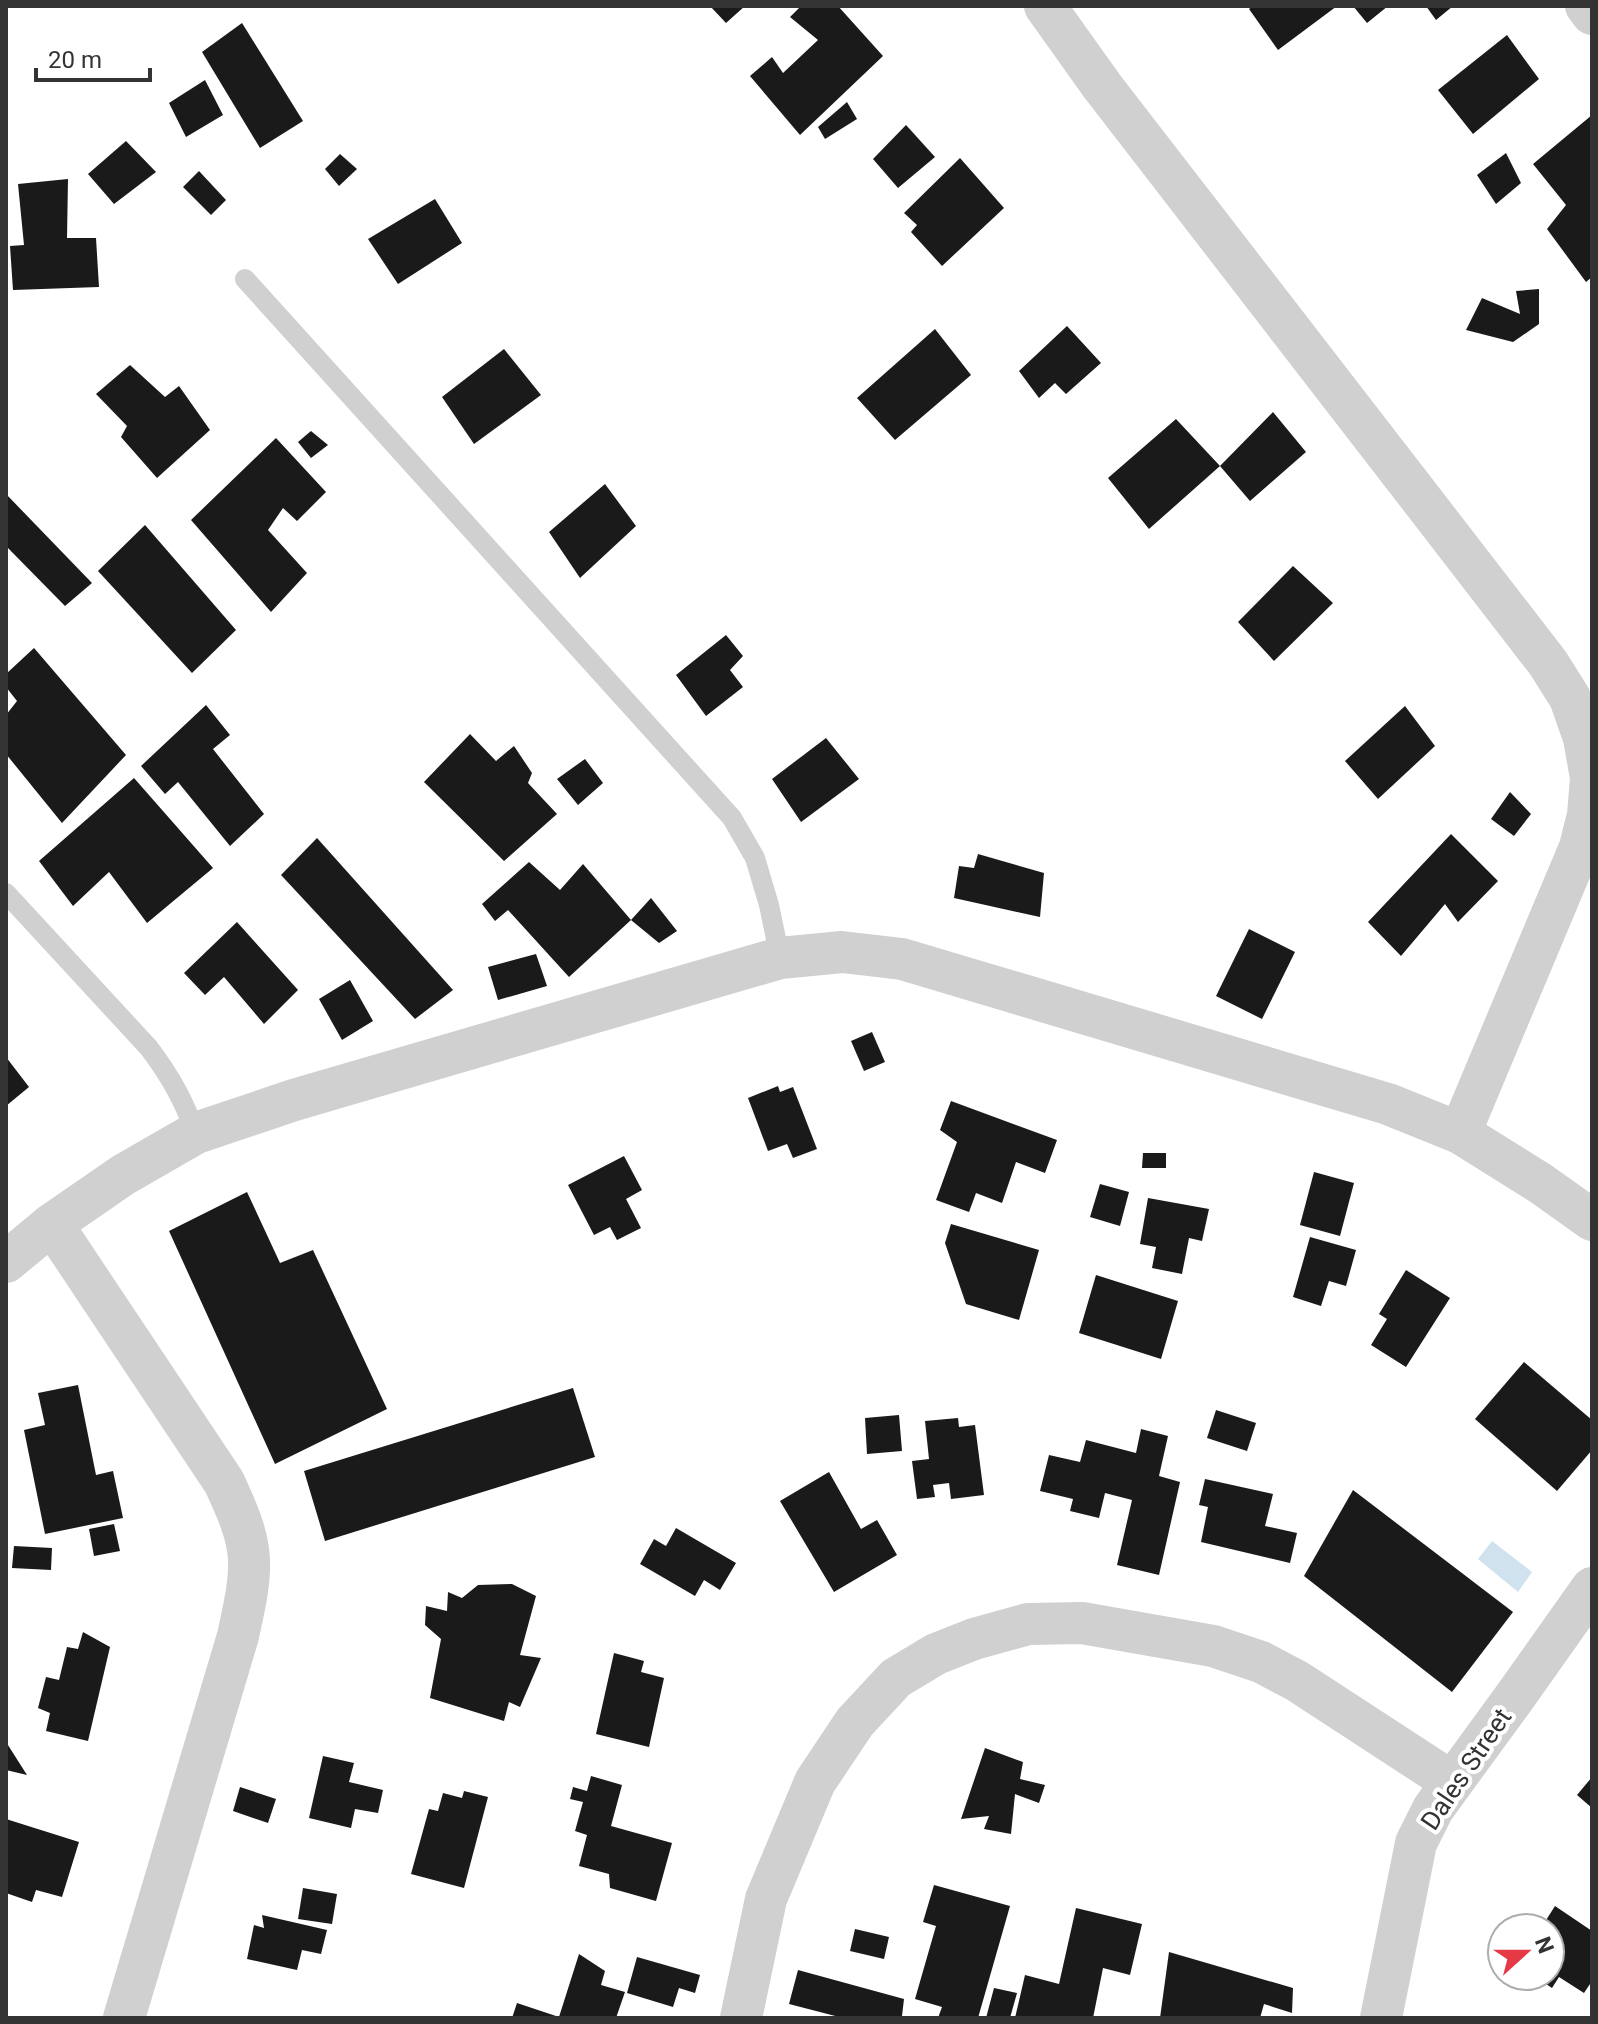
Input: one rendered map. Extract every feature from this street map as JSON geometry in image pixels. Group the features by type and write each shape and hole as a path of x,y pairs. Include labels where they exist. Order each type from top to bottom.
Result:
{"street":[{"path":"1045,6 1102,86 1548,663 1570,698 1584,738 1591,778 1588,815 1580,847 1460,1133"},
{"path":"1586,6 1592,14"},
{"path":"6,1262 52,1224 123,1175 196,1133 294,1100 780,958 842,952 902,959 1388,1104 1460,1133 1592,1220"},
{"path":"52,1224 224,1482 241,1522 249,1560 238,1636 124,2018"},
{"name":"Dales Street","path":"1381,2018 1416,1843 1433,1809 1592,1588"},
{"path":"741,2018 766,1899 815,1782 855,1722 896,1678 936,1654 974,1639 1028,1624 1082,1623 1213,1646 1261,1662 1297,1681 1452,1782"}],"lane":[{"path":"245,279 732,818 755,858 780,958"},
{"path":"6,893 149,1048 169,1074 196,1133"}],"water":[{"path":"1492,1541 1532,1572 1518,1592 1478,1559"}],"building":[{"path":"710,6 745,6 726,23"},
{"path":"801,6 838,6 883,56 800,135 750,76 772,57 783,73 818,40 790,17"},
{"path":"1253,6 1337,6 1278,50 1249,9"},
{"path":"1353,6 1388,6 1367,23"},
{"path":"1426,6 1453,6 1436,20"},
{"path":"242,23 303,121 260,148 202,52"},
{"path":"1507,35 1539,79 1473,134 1438,90"},
{"path":"205,80 223,115 186,137 169,103"},
{"path":"847,102 857,119 825,139 818,127"},
{"path":"1592,115 1592,277 1586,282 1547,229 1566,205 1533,164"},
{"path":"906,125 935,157 898,188 873,159"},
{"path":"126,141 156,172 114,204 88,174"},
{"path":"1506,153 1521,183 1496,204 1477,175"},
{"path":"340,154 357,169 339,186 325,169"},
{"path":"960,158 1004,208 942,266 911,232 917,225 904,213"},
{"path":"199,171 226,200 211,215 183,187"},
{"path":"68,179 67,238 96,238 99,287 13,290 10,246 24,245 18,184"},
{"path":"435,199 462,243 398,284 368,239"},
{"path":"1539,289 1539,324 1513,342 1466,330 1482,298 1520,314 1516,291"},
{"path":"1067,326 1101,363 1066,394 1055,383 1039,398 1019,371"},
{"path":"935,329 971,375 895,440 857,398"},
{"path":"504,349 541,395 474,444 442,397"},
{"path":"130,365 165,397 179,386 210,430 157,478 121,437 127,426 96,394"},
{"path":"1273,412 1306,452 1250,501 1220,466"},
{"path":"1176,419 1220,466 1149,529 1108,478"},
{"path":"311,431 328,445 311,458 298,442"},
{"path":"276,438 326,492 297,521 283,508 268,530 307,573 271,612 191,520"},
{"path":"605,484 636,526 580,578 549,532"},
{"path":"6,494 92,583 65,606 6,546"},
{"path":"145,525 236,630 192,673 98,571"},
{"path":"1293,566 1333,603 1274,661 1238,622"},
{"path":"726,635 743,656 730,670 743,687 706,716 676,675"},
{"path":"34,648 126,755 62,823 6,754 6,715 17,701 6,687 6,674"},
{"path":"206,705 230,735 213,749 264,814 230,846 178,782 165,794 141,766"},
{"path":"1405,706 1435,746 1378,799 1345,761"},
{"path":"470,734 496,761 514,746 532,773 528,783 557,814 504,861 424,782"},
{"path":"826,738 859,779 801,822 772,779"},
{"path":"585,759 603,783 578,805 557,779"},
{"path":"134,778 213,868 147,923 109,872 73,906 39,861"},
{"path":"1510,792 1531,814 1514,836 1491,819"},
{"path":"1451,834 1498,881 1458,922 1445,904 1401,956 1368,922"},
{"path":"317,838 453,990 415,1019 281,875"},
{"path":"978,854 1044,873 1040,917 954,898 959,866 974,868"},
{"path":"529,862 560,890 583,864 631,920 569,977 508,910 495,921 482,904"},
{"path":"651,898 677,931 659,943 631,920"},
{"path":"237,922 298,990 264,1024 224,977 205,995 184,973"},
{"path":"1249,929 1295,952 1262,1019 1216,996"},
{"path":"536,954 547,986 498,1000 488,967"},
{"path":"350,980 373,1021 342,1040 319,999"},
{"path":"872,1032 885,1062 864,1071 851,1041"},
{"path":"6,1057 29,1087 6,1106"},
{"path":"778,1086 780,1092 793,1087 817,1149 793,1158 787,1144 768,1151 748,1098"},
{"path":"951,1101 1057,1140 1045,1173 1016,1162 1002,1203 976,1193 969,1212 936,1200 957,1142 940,1130"},
{"path":"1143,1153 1166,1153 1166,1168 1142,1168"},
{"path":"624,1156 642,1190 626,1199 641,1228 617,1240 610,1227 594,1235 568,1185"},
{"path":"1314,1172 1354,1183 1340,1236 1300,1225"},
{"path":"1100,1184 1129,1192 1120,1226 1090,1217"},
{"path":"247,1192 280,1263 313,1250 387,1409 275,1464 169,1231"},
{"path":"1148,1198 1209,1209 1202,1241 1189,1238 1182,1274 1152,1268 1156,1247 1140,1244"},
{"path":"951,1224 1039,1250 1019,1320 966,1304 945,1243"},
{"path":"1310,1237 1356,1250 1346,1286 1329,1281 1321,1306 1293,1297"},
{"path":"1406,1270 1450,1298 1406,1367 1371,1345 1387,1319 1379,1314"},
{"path":"1096,1275 1178,1301 1161,1359 1079,1333"},
{"path":"1524,1362 1592,1420 1592,1450 1557,1491 1475,1419"},
{"path":"78,1385 96,1475 113,1471 123,1518 45,1534 24,1430 45,1425 38,1393"},
{"path":"573,1388 595,1457 325,1541 304,1471"},
{"path":"1216,1410 1256,1423 1247,1451 1207,1438"},
{"path":"899,1415 902,1451 867,1454 865,1418"},
{"path":"958,1418 959,1427 975,1425 984,1495 951,1499 949,1483 933,1485 935,1497 917,1499 912,1461 929,1459 925,1421"},
{"path":"1141,1429 1168,1436 1159,1476 1180,1482 1159,1575 1117,1565 1132,1500 1105,1493 1099,1518 1070,1511 1073,1499 1040,1491 1049,1455 1080,1462 1086,1440 1136,1453"},
{"path":"829,1472 861,1529 877,1520 897,1555 834,1592 780,1501"},
{"path":"1205,1479 1273,1494 1265,1526 1297,1533 1290,1563 1201,1542 1208,1507 1199,1505"},
{"path":"1353,1490 1513,1612 1452,1692 1304,1576"},
{"path":"114,1524 120,1551 94,1556 89,1529"},
{"path":"676,1528 736,1563 720,1590 704,1580 695,1596 640,1564 654,1539 666,1546"},
{"path":"14,1546 52,1548 51,1570 12,1568"},
{"path":"512,1584 536,1596 520,1655 541,1658 520,1707 509,1702 504,1721 430,1698 441,1639 425,1625 426,1606 447,1611 448,1592 462,1598 478,1585"},
{"path":"83,1632 110,1647 88,1741 46,1731 50,1713 38,1708 46,1677 59,1680 67,1647 78,1649"},
{"path":"614,1653 644,1661 641,1672 664,1678 649,1747 596,1734"},
{"path":"6,1742 27,1775 6,1770"},
{"path":"985,1748 1023,1762 1020,1779 1045,1785 1039,1803 1015,1794 1011,1834 984,1829 989,1816 961,1819"},
{"path":"323,1756 354,1763 349,1782 383,1790 378,1813 355,1809 351,1828 309,1818"},
{"path":"591,1776 622,1785 611,1826 672,1843 656,1901 610,1888 609,1874 579,1866 587,1835 575,1831 583,1802 570,1799 573,1787 587,1791"},
{"path":"1592,1777 1592,1808 1577,1795"},
{"path":"240,1787 276,1799 268,1823 233,1811"},
{"path":"464,1791 488,1797 464,1888 411,1874 429,1809 438,1811 443,1793 462,1798"},
{"path":"6,1819 79,1842 62,1897 36,1890 32,1902 6,1893"},
{"path":"934,1885 1010,1906 978,2018 938,2018 942,2007 915,1999 936,1926 923,1922"},
{"path":"303,1888 337,1894 332,1924 298,1919"},
{"path":"1076,1908 1142,1924 1130,1975 1103,1968 1093,2018 1015,2018 1025,1975 1059,1984"},
{"path":"1566,1913 1592,1931 1592,1981 1584,1993 1566,1981"},
{"path":"262,1915 327,1930 321,1954 302,1950 297,1970 247,1959 254,1925 264,1928"},
{"path":"855,1929 889,1937 884,1959 850,1951"},
{"path":"1169,1952 1293,1988 1292,2013 1264,2004 1260,2018 1160,2018"},
{"path":"579,1954 605,1971 601,1985 625,1992 616,2018 512,2018 517,2003 559,2017"},
{"path":"637,1957 700,1975 695,1993 679,1988 673,2007 627,1993"},
{"path":"798,1970 904,1999 902,2016 907,2018 843,2018 789,2004"},
{"path":"994,1988 1017,1993 1010,2018 986,2018"}]}
